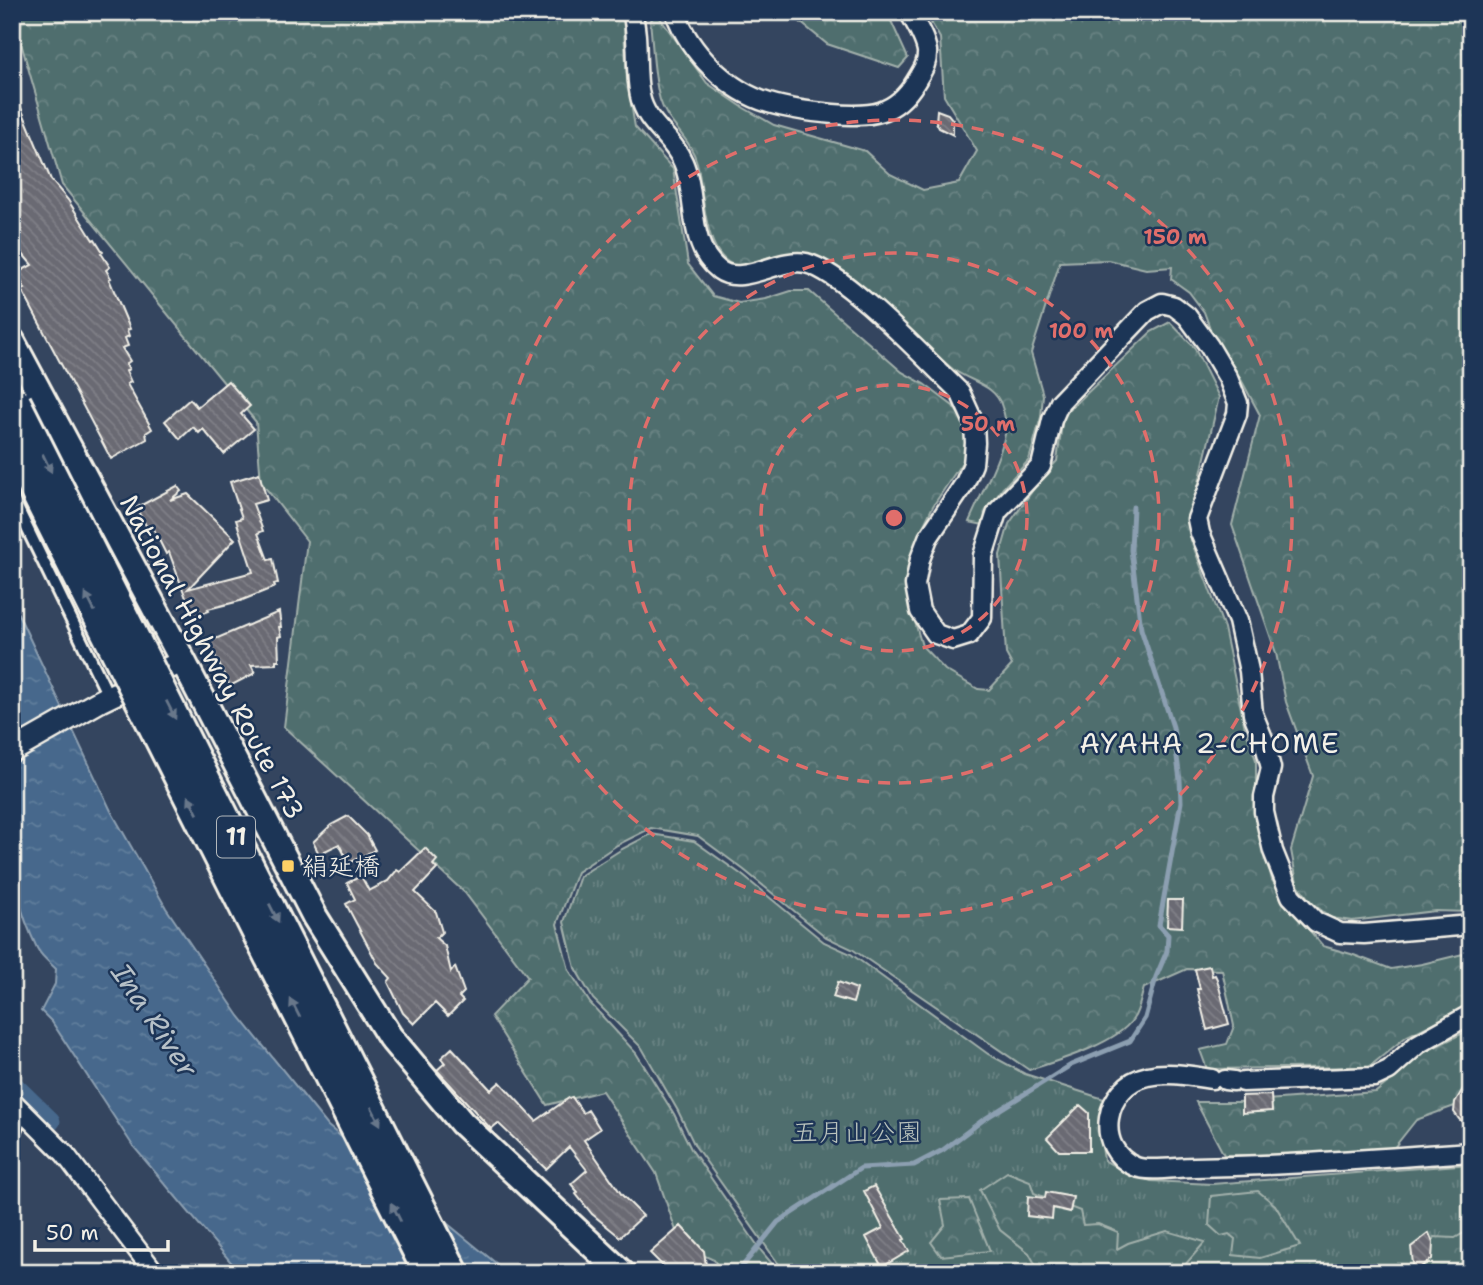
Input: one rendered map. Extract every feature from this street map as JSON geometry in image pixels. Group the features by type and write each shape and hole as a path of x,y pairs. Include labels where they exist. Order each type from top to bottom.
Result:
{"highway":[{"name":"National Highway Route 173","path":"12,341 183,661 315,917 390,1037 462,1123 622,1273"},
{"name":"11","path":"17,402 455,1273"},
{"name":"11","path":"12,448 427,1273"}],"main road":[{"path":"12,751 102,694 183,661"}],"street":[{"path":"632,12 636,28 639,94 643,109 684,163 699,242 712,263 724,273 733,275 793,262 804,262 830,273 858,295 960,392 967,406 974,423 973,464 965,483 928,538 920,559 915,585 920,611 936,634 953,640 969,635 982,618 983,556 997,512 1041,467 1052,420 1060,402 1147,311 1162,303 1174,306 1187,316 1228,378 1238,403 1237,414 1198,519 1200,533 1238,621 1249,671 1253,714 1264,741 1270,768 1264,812 1273,851 1291,896 1315,922 1340,933 1364,934 1471,925"},
{"path":"675,12 684,34 696,52 746,93 768,103 856,116 875,114 900,102 926,65 925,43 909,12"},
{"path":"12,497 102,694"},
{"path":"1471,1014 1418,1044 1389,1070 1374,1077 1229,1080 1177,1075 1147,1076 1130,1084 1117,1095 1107,1117 1110,1138 1118,1154 1139,1168 1237,1167 1471,1152"},
{"path":"12,1133 17,1105"},
{"path":"17,1105 65,1154 155,1273"}],"green space":[{"path":"12,12 623,12 627,80 635,127 673,169 688,264 713,296 739,303 766,299 791,291 809,291 902,372 924,384 953,406 969,430 965,458 933,506 917,539 909,571 913,615 922,646 945,670 978,689 989,690 1012,665 1006,654 1000,555 1009,524 1042,477 1057,461 1063,416 1151,332 1170,322 1194,347 1219,397 1190,521 1191,540 1224,628 1245,728 1256,760 1256,815 1272,880 1291,909 1323,946 1391,969 1471,952 1471,1005 1407,1036 1369,1067 1207,1069 1200,1050 1227,1044 1234,1026 1222,970 1187,969 1144,988 1135,1016 1114,1036 1055,1062 1029,1070 852,949 826,937 698,836 651,828 617,845 577,872 557,924 569,970 590,1003 636,1053 674,1114 691,1149 762,1252 780,1273 722,1273 714,1260 681,1245 656,1173 602,1091 547,1105 491,1016 528,977 465,893 284,727 307,541 261,482 256,422 62,185"},
{"path":"788,12 887,12 908,58 899,68 827,44"},
{"path":"925,12 1471,12 1471,912 1435,911 1352,921 1331,918 1311,902 1297,883 1291,850 1313,776 1286,702 1276,653 1232,525 1260,415 1237,372 1214,339 1204,312 1189,292 1171,279 1172,267 1146,269 1108,260 1060,262 1031,353 1043,395 1041,417 1029,460 1003,488 985,513 984,525 969,522 996,462 1006,428 999,400 994,394 954,370 865,288 828,261 810,254 797,253 773,256 739,266 728,262 720,254 709,231 694,154 663,109 660,100 650,21 657,14 707,83 744,108 774,125 865,151 890,174 923,190 959,183 977,151 944,96 940,38"},
{"name":"五月山公園","path":"651,834 694,841 742,875 824,942 851,954 988,1054 1025,1074 1107,1100 1100,1133 1104,1160 1125,1172 1151,1181 1212,1184 1471,1164 1471,1273 785,1273 695,1146 642,1048 593,999 575,968 564,922 580,876"},
{"path":"1471,1029 1471,1100 1416,1120 1389,1154 1224,1155 1196,1102 1238,1102 1376,1092 1425,1052"},
{"path":"1007,1172 1030,1181 1034,1193 1080,1211 1083,1225 1098,1224 1118,1232 1117,1249 1167,1231 1205,1242 1178,1273 1149,1273 1148,1270 1124,1273 1101,1268 1097,1273 1040,1273 1029,1253 1000,1230 980,1190"},
{"path":"1258,1191 1275,1205 1300,1246 1260,1258 1233,1255 1235,1239 1229,1234 1221,1236 1209,1225 1211,1196"},
{"path":"969,1199 990,1251 941,1256 931,1242 945,1225 940,1200"},
{"path":"1471,1229 1471,1273 1415,1273 1422,1268 1434,1237 1455,1238"}],"water":[{"name":"Ina River","path":"12,601 111,811 166,908 239,1016 328,1126 508,1273 240,1273 133,1146 52,1022 41,1011 55,984 56,969 41,954 32,938 17,894 12,864 17,841 12,832"}],"building":[{"path":"12,86 51,180 103,252 101,253 110,267 106,270 111,278 109,279 130,329 127,330 129,336 125,338 128,346 122,348 130,361 126,364 129,369 126,371 131,382 127,384 152,429 146,433 147,439 111,459 22,290 25,289 17,273 32,265 12,241"},
{"path":"937,110 948,114 953,120 953,135 939,128 936,122"},
{"path":"228,381 250,406 241,414 254,429 224,454 203,429 199,433 193,427 180,439 165,421 190,399 197,407"},
{"path":"259,473 267,500 253,504 263,531 258,533 268,560 273,559 278,583 274,584 275,587 240,601 208,609 209,611 193,617 169,552 166,554 153,528 149,531 136,508 177,486 181,491 170,500 188,494 235,539 188,589 253,572 236,520 242,518 230,482"},
{"path":"279,612 279,660 276,660 276,664 251,665 255,673 230,686 208,642"},
{"path":"348,816 367,835 375,850 349,863 339,844 319,854 313,842 331,825"},
{"path":"425,848 437,860 433,865 437,869 415,892 436,912 442,932 436,938 445,946 451,972 455,967 464,992 459,997 463,1001 448,1016 435,1003 414,1024 403,1013 388,982 391,978 377,963 346,904 355,899 347,883 361,876 369,891 388,881 397,870 400,872"},
{"path":"1168,900 1183,900 1182,927 1167,926"},
{"path":"1210,966 1212,976 1215,975 1217,979 1229,1024 1207,1030 1195,969"},
{"path":"838,982 857,989 853,1003 833,997"},
{"path":"452,1048 491,1090 500,1082 536,1121 572,1097 583,1113 588,1110 600,1129 584,1140 622,1195 643,1216 620,1237 592,1214 576,1194 578,1192 571,1184 587,1170 569,1147 546,1169 498,1123 491,1129 437,1070 445,1063 441,1058"},
{"path":"1463,1089 1471,1100 1471,1129 1454,1112 1455,1102"},
{"path":"1271,1095 1272,1111 1242,1113 1242,1096"},
{"path":"1080,1105 1089,1113 1089,1151 1059,1151 1047,1138"},
{"path":"874,1186 905,1239 903,1240 909,1251 882,1267 866,1237 883,1228 864,1191"},
{"path":"1046,1192 1073,1197 1070,1212 1053,1208 1052,1219 1027,1216 1028,1196 1045,1198"},
{"path":"681,1226 704,1251 707,1273 670,1273 650,1253"},
{"path":"1429,1233 1433,1243 1432,1259 1414,1272 1411,1247"}],"waterway":[{"path":"737,1273 778,1222 861,1168 914,1165 943,1150 983,1120 1071,1065 1130,1041 1145,1018 1156,977 1167,951 1168,935 1159,925 1181,802 1173,727 1141,629 1131,550 1133,507"},
{"path":"12,1083 51,1121"}],"place":[{"name":"絹延橋","path":"288,866"}],"district":[{"name":"AYAHA 2-CHOME","path":"1210,743"}]}
